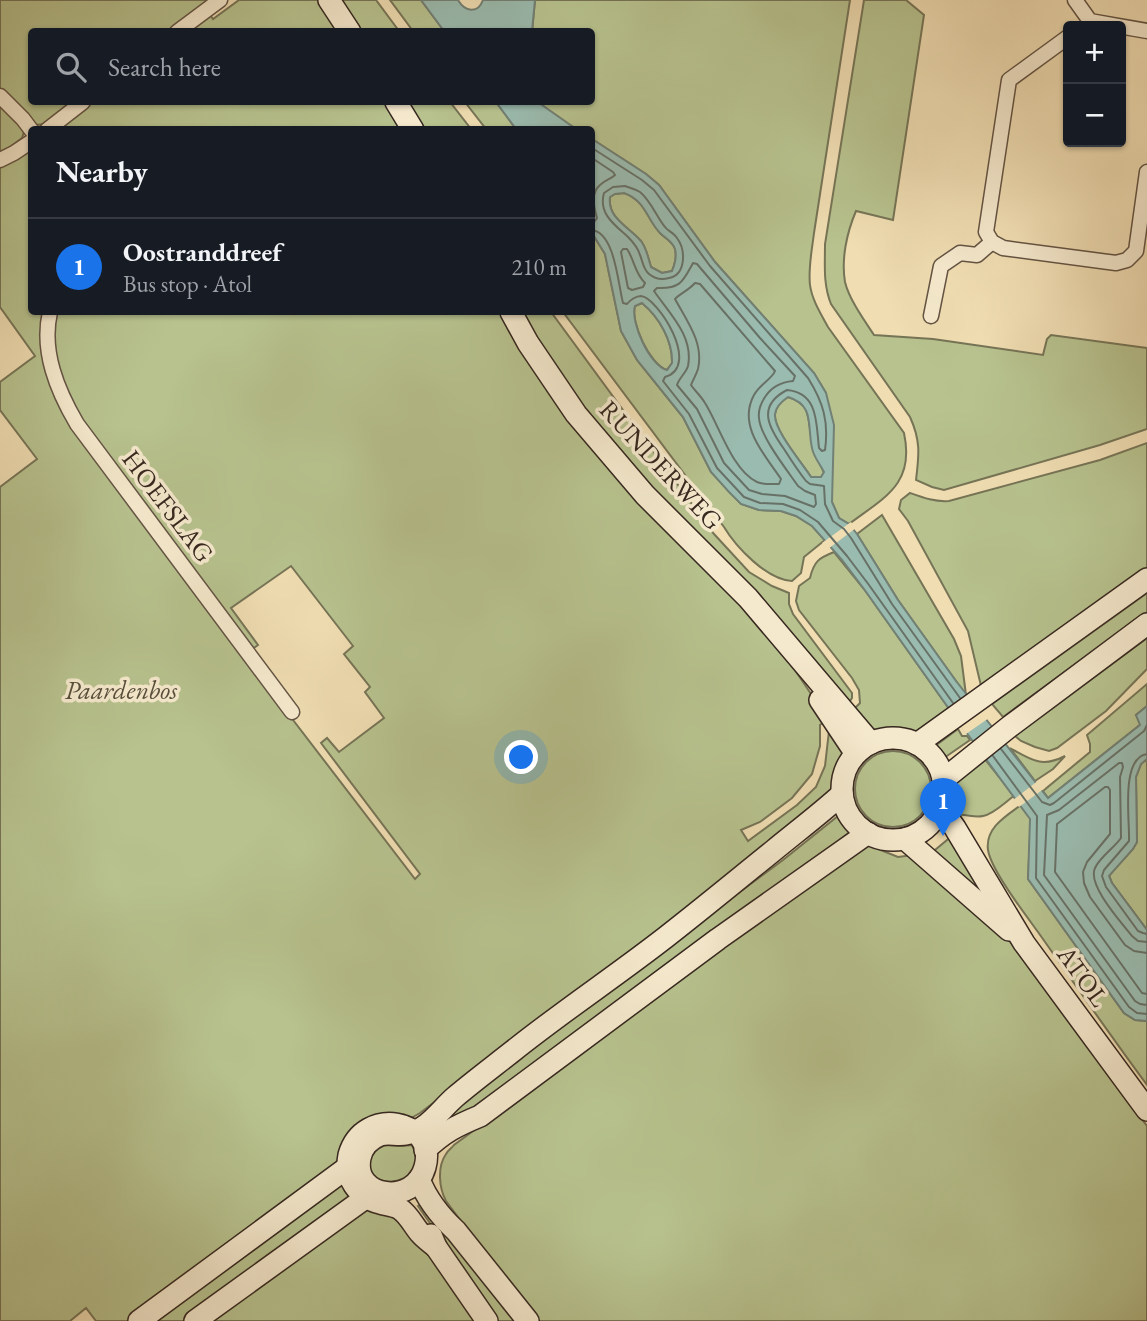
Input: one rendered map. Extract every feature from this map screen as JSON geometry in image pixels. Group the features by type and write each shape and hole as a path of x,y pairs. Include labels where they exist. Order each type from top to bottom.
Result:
{"main road":[{"path":"329,0 347,28"},
{"path":"398,105 411,126"},
{"name":"RUNDERWEG","path":"512,315 576,414 645,495 748,598 787,644 864,749"},
{"path":"917,744 1147,579"},
{"path":"943,780 1147,624"},
{"path":"894,738 917,744 934,759 943,780 943,798 935,818 917,834 905,839 893,840 868,834 850,817 842,794 844,777 851,761 864,749 883,739 894,738"},
{"path":"382,1196 363,1178 360,1171 360,1153 364,1147 382,1134 401,1135 438,1105 453,1099 665,937 842,794"},
{"name":"ATOL","path":"940,807 1024,943 1147,1110"},
{"path":"528,1321 456,1231 434,1190 434,1174 443,1147 480,1116 718,939 868,834"},
{"name":"ATOL","path":"905,839 1024,943"},
{"path":"425,1150 451,1128 480,1116"},
{"path":"195,1321 382,1196 411,1188 426,1164 423,1144 410,1129 394,1124 379,1124 364,1131 353,1144 348,1167 354,1185 382,1196 415,1209 436,1247 486,1321"},
{"path":"139,1321 348,1167"},
{"path":"419,1179 431,1204 442,1219 456,1231"}],"street":[{"path":"182,28 220,0"},
{"path":"1075,0 1085,21"},
{"path":"1126,28 1147,31"},
{"path":"1063,41 1009,80 986,232 992,242 1003,248 1116,263 1127,260 1136,251 1147,172"},
{"path":"0,96 28,126"},
{"path":"52,126 79,105"},
{"path":"0,160 28,144"},
{"path":"931,316 941,267 960,253 977,255 992,242"},
{"name":"HOEFSLAG","path":"49,315 47,340 53,374 77,424 292,712"}],"green space":[{"path":"0,0 209,0 172,28 28,28 28,105 71,105 46,124 28,126 22,138 0,155"},
{"path":"239,0 319,0 337,28 192,28 210,15 213,19"},
{"path":"339,0 376,0 397,28 358,28"},
{"path":"390,0 421,0 442,28 411,28"},
{"path":"535,0 850,0 814,233 810,285 828,327 904,433 906,450 905,465 894,488 849,524 839,518 832,502 826,393 814,373 715,262 659,185 595,141 595,126 572,126 541,105 595,105 595,28 532,28"},
{"path":"864,0 906,0 924,15 893,220 856,211 846,246 845,282 866,323 874,335 933,339 1043,355 1047,339 1051,335 1147,348 1147,429 944,490 916,480 918,448 910,417 831,304 826,282 825,244"},
{"path":"87,105 387,105 399,126 59,126"},
{"path":"405,105 452,105 469,126 418,126"},
{"path":"467,105 498,105 514,126 484,126"},
{"name":"Paardenbos","path":"28,150 28,315 506,315 784,654 828,719 820,725 820,746 812,774 792,798 760,822 741,830 748,841 797,805 816,787 825,766 829,731 844,746 832,789 748,862 420,1113 343,1157 132,1321 96,1321 86,1308 70,1321 0,1321 0,487 37,459 0,410 0,382 35,356 0,307 0,166","holes":["291,566 353,646 344,654 370,687 365,692 384,718 339,752 327,738 321,743 420,874 415,879 290,716 251,650 258,645 231,608"]},
{"path":"624,193 641,205 655,227 673,244 676,255 672,271 662,273 651,267 641,241 615,216 610,197"},
{"path":"595,238 605,254 621,331 637,360 683,417 711,472 741,504 796,516 812,526 825,540 804,557 801,573 792,581 763,569 736,544 565,315 595,315"},
{"path":"642,303 659,322 670,346 672,363 667,370 654,360 638,332 634,313 635,306"},
{"path":"521,315 553,315 714,534 749,572 789,593 793,614 852,693 846,707 663,502 573,395"},
{"path":"788,397 801,403 807,411 824,473 821,477 811,477 779,428 775,414 780,404"},
{"path":"1147,443 1147,568 982,690 968,631 899,509 901,500 910,493 949,501 1100,460"},
{"path":"882,515 954,639 961,656 966,695 898,600 857,534"},
{"path":"834,552 864,589 952,713 917,734 900,729 868,729 850,713 860,703 859,690 799,610 796,601 799,586 810,578 818,561"},
{"path":"1147,593 1147,612 1003,717 992,704"},
{"path":"1147,638 1147,669 1106,711 1057,748 1049,751 1035,747 1015,736"},
{"path":"1147,684 1147,706 1136,715 1141,724 1048,798 1043,791 1090,752 1087,735"},
{"path":"958,729 962,736 967,736 970,740 944,758 935,746"},
{"path":"1010,748 1043,762 1065,756 1053,769 1035,781"},
{"path":"893,751 907,754 920,762 928,775 931,789 928,803 920,816 907,824 893,827 879,824 866,816 858,803 855,789 858,775 866,762 879,754"},
{"path":"984,758 1014,796 987,815 958,815 951,807 953,783"},
{"path":"1147,759 1147,930 1109,875 1137,842 1136,777 1141,764"},
{"path":"1021,805 1031,819 1028,879 1124,1013 1135,1020 1147,1021 1147,1085 1017,903 990,859 988,842 993,829"},
{"path":"838,816 850,832 468,1114 425,1131 521,1054 783,860"},
{"path":"953,835 992,901 929,855"},
{"path":"868,845 898,857 913,855 991,920 1009,940 1147,1126 1147,1321 536,1321 446,1201 440,1178 441,1165 447,1153 454,1145 713,955"},
{"path":"385,1145 412,1145 416,1159 413,1170 406,1177 385,1181 376,1178 370,1171 372,1155"},
{"path":"342,1179 354,1200 190,1321 147,1321"},
{"path":"425,1201 519,1321 494,1321 418,1206"},
{"path":"367,1207 404,1220 476,1321 203,1321"}],"water":[{"path":"421,0 458,0 471,10 478,8 483,0 535,0 532,28 442,28"},
{"path":"498,105 542,105 572,126 514,126"},
{"path":"595,141 659,185 715,262 814,373 826,393 834,425 832,502 839,518 849,524 857,534 898,600 956,681 1048,798 1140,725 1136,715 1147,706 1147,759 1141,764 1136,777 1137,842 1109,876 1147,930 1147,1021 1135,1020 1124,1013 1028,879 1030,819 842,560 812,526 781,511 759,510 741,504 711,472 683,417 637,360 621,331 605,254 595,238","holes":["624,193 641,205 660,233 674,246 676,258 672,271 662,273 651,267 641,241 612,211 610,197","642,303 664,330 670,346 672,363 667,370 654,361 638,332 634,313 635,306","788,397 797,401 806,411 813,451 824,472 821,477 811,477 779,428 775,414 780,404"]}],"pier":[{"path":"851,522 856,528 828,549 822,543"},
{"path":"972,697 989,718 966,734 950,712"},
{"path":"1039,780 1045,788 1019,807 1013,800"}],"place":[{"name":"Oostranddreef","path":"943,836"}]}
